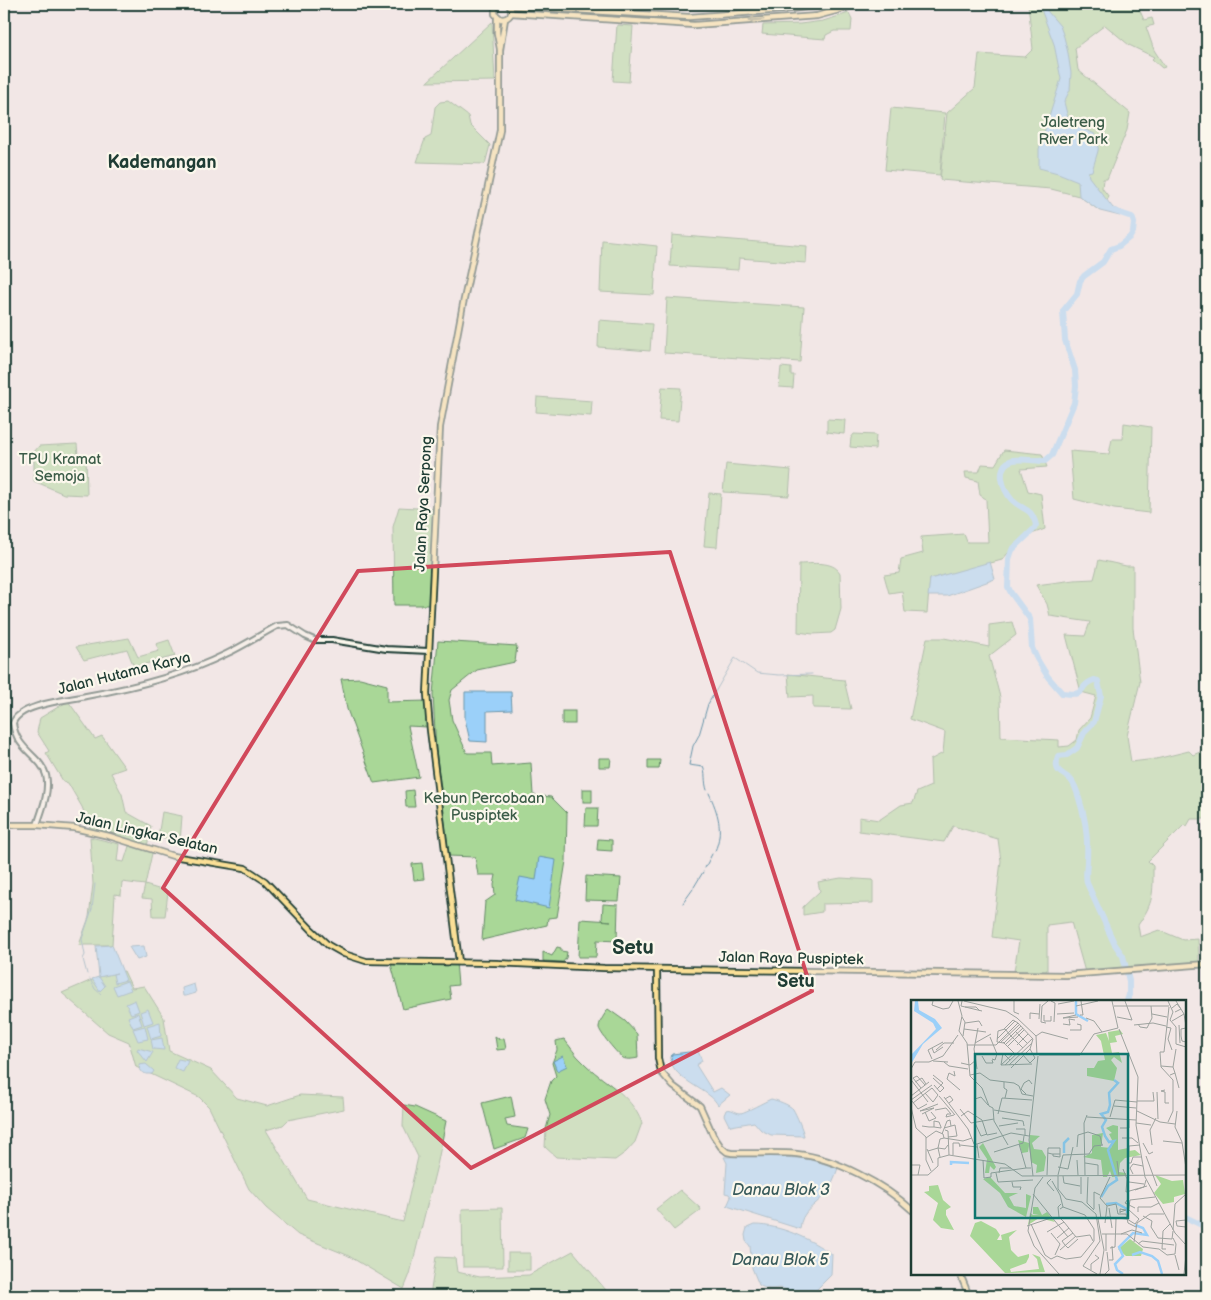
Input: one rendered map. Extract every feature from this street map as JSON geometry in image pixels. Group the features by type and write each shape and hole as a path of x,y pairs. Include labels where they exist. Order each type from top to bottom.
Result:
{"main road":[{"name":"Jalan Raya Serpong","path":"496,4 495,11 500,50"},
{"path":"497,16 505,19 509,17 511,13 509,5 679,17 782,10 831,4"},
{"path":"511,13 678,24 783,18 830,13 855,4"},
{"path":"782,10 783,18"},
{"name":"Jalan Raya Serpong","path":"459,962 429,721 427,682 440,426 463,304 500,130 500,50 505,19"},
{"name":"Jalan Lingkar Selatan","path":"4,825 37,825 98,833 173,856 245,868 265,881 324,942 353,958 376,962 459,962"},
{"name":"Jalan Raya Puspiptek","path":"459,962 657,969 1066,975 1207,964"},
{"path":"657,969 659,1066 667,1081 703,1110 713,1135 723,1150 732,1153 797,1154 829,1160 888,1191 911,1209"},
{"path":"960,1275 969,1296"}],"street":[{"name":"Jalan Hutama Karya","path":"37,825 46,792 46,779 42,768 24,748 15,733 14,719 21,712 176,674 226,654 277,626 283,625 291,626 314,640 332,640 386,649 429,651"}],"highlighted area":[{"path":"670,552 812,991 471,1168 163,888 358,571"}],"green space":[{"name":"Jaletreng River Park","path":"1028,4 1137,4 1144,20 1152,18 1154,25 1146,27 1154,50 1165,67 1162,68 1152,59 1154,57 1129,45 1105,25 1075,48 1078,70 1130,113 1127,130 1107,179 1103,179 1102,188 1109,197 1100,211 1079,196 1051,189 940,180 947,113 975,88 979,54 1025,57 1033,49"},
{"path":"849,13 852,19 851,31 834,31 826,35 825,39 762,34 763,25 823,21"},
{"path":"492,22 495,81 427,82"},
{"path":"617,25 633,26 629,82 613,81"},
{"path":"448,101 468,116 470,125 490,145 485,164 417,162 425,139 431,136 435,107 440,102"},
{"path":"891,108 945,113 940,175 885,170"},
{"path":"672,235 807,246 806,263 739,258 738,270 670,266"},
{"path":"602,240 657,246 654,295 600,292"},
{"path":"667,298 804,307 800,362 664,353"},
{"path":"599,320 652,324 650,351 598,347"},
{"path":"781,367 791,368 791,375 794,375 793,388 779,387"},
{"path":"662,387 681,388 678,421 659,420"},
{"path":"537,397 592,401 591,416 536,412"},
{"path":"827,419 845,420 844,434 827,432"},
{"path":"1124,423 1151,427 1149,513 1114,509 1074,499 1070,451 1109,454 1112,439 1123,439"},
{"path":"854,434 876,435 875,449 850,447 851,438"},
{"name":"TPU Kramat Semoja","path":"77,444 78,455 86,455 87,495 64,494 34,481 34,452 39,446"},
{"path":"1004,450 1042,454 1047,467 1021,469 1028,491 1041,494 1045,529 1021,538 1002,560 930,579 927,613 905,612 902,591 889,593 884,575 899,573 901,559 923,553 921,537 964,534 967,542 988,542 986,499 980,495 978,481 966,478 965,472 979,472 982,464 995,465"},
{"path":"726,464 791,470 789,496 723,492"},
{"path":"709,493 721,494 717,547 704,546"},
{"path":"399,507 434,509 431,605 394,605 393,527"},
{"path":"1099,560 1133,566 1133,628 1140,682 1127,736 1131,762 1156,759 1189,751 1193,755 1200,752 1207,742 1207,819 1191,819 1187,826 1184,825 1148,861 1153,866 1152,897 1138,925 1140,937 1159,930 1183,940 1198,939 1199,962 1085,972 1071,922 1047,925 1047,971 1014,971 1019,941 992,937 1001,861 998,839 953,826 944,842 859,831 859,817 879,820 901,805 913,803 917,792 931,786 930,760 943,753 945,732 910,719 927,638 944,638 989,647 989,625 1012,622 1016,635 989,656 1000,697 1001,737 1059,740 1059,747 1069,746 1077,740 1079,730 1090,718 1096,696 1081,692 1066,635 1085,636 1090,622 1050,616 1047,604 1036,585 1094,579"},
{"path":"799,564 827,564 837,569 840,573 841,609 835,630 831,633 813,634 798,632"},
{"path":"129,638 138,657 159,651 156,644 169,640 175,656 134,667 127,649 84,660 76,647"},
{"name":"Kebun Percobaan Puspiptek","path":"438,641 517,646 515,662 477,670 452,690 449,700 452,720 467,753 491,753 492,766 531,763 533,795 551,797 567,813 566,861 557,917 548,918 547,925 482,940 485,902 495,895 496,875 478,875 475,857 449,856 436,750 433,694"},
{"path":"788,674 844,680 851,709 813,708 813,696 790,697"},
{"path":"360,678 387,685 387,702 428,701 427,727 408,726 419,777 374,783 347,709 341,679"},
{"path":"68,701 95,739 102,736 125,768 111,773 122,794 126,812 151,826 147,847 153,849 145,885 122,882 121,895 115,894 112,945 79,945 89,917 93,884 90,837 119,844 117,861 124,862 130,843 92,832 82,807 68,783 63,781 46,753 49,751 37,732 40,718"},
{"path":"562,711 575,711 575,724 562,724"},
{"path":"599,758 611,758 610,767 599,767"},
{"path":"648,760 660,760 659,769 648,769"},
{"path":"583,789 592,789 592,802 583,802"},
{"path":"413,790 415,807 406,807 405,791"},
{"path":"586,808 598,808 597,826 585,826"},
{"path":"162,812 182,816 180,843 158,837"},
{"path":"598,839 612,840 612,851 597,850"},
{"path":"422,863 424,879 414,880 412,864"},
{"path":"586,876 621,878 619,901 585,900"},
{"path":"841,878 873,880 873,903 822,904 822,912 803,915 803,907 820,891 818,882"},
{"path":"145,885 168,892 165,916 153,916 152,899 142,898"},
{"path":"603,904 618,905 617,941 597,940 596,957 578,957 580,919 611,921 602,920"},
{"path":"557,947 561,948 561,951 567,952 563,962 543,961 543,952 552,956"},
{"path":"456,962 458,985 449,986 451,999 403,1009 391,964"},
{"path":"124,971 132,988 144,986 164,1018 169,1051 211,1070 237,1098 267,1106 300,1095 343,1097 344,1109 288,1120 283,1125 266,1130 307,1199 403,1222 418,1157 403,1126 404,1105 415,1107 446,1121 410,1274 404,1289 347,1255 298,1235 266,1208 249,1189 209,1107 199,1097 136,1067 129,1042 108,1033 62,993 99,977"},
{"path":"608,1009 625,1021 637,1034 638,1058 623,1058 602,1033 599,1027"},
{"path":"495,1036 499,1039 504,1038 506,1049 497,1050"},
{"path":"564,1039 579,1059 631,1103 642,1123 635,1142 615,1160 556,1157 545,1147 546,1129 550,1115 545,1099 551,1081 556,1076 552,1063 557,1050 556,1041"},
{"path":"511,1096 515,1117 505,1119 507,1126 528,1129 525,1138 494,1149 482,1103"},
{"path":"680,1190 701,1210 674,1230 656,1209"},
{"path":"502,1208 503,1267 463,1267 462,1209"},
{"path":"573,1251 611,1296 511,1296 508,1290 505,1291 505,1296 430,1296 436,1257 455,1258 457,1272 480,1277 529,1275"},
{"path":"508,1253 530,1253 530,1270 508,1270"}],"water":[{"path":"1039,4 1045,4 1048,12 1060,26 1064,37 1071,73 1070,90 1064,102 1069,122 1099,136 1098,151 1092,171 1088,172 1089,177 1113,208 1124,212 1120,216 1100,211 1079,196 1078,181 1039,168 1039,149 1061,79 1054,44"},
{"path":"990,562 995,579 947,596 928,596 930,579"},
{"path":"465,692 511,692 512,710 487,711 487,742 470,741 465,719"},
{"path":"539,857 556,860 549,908 515,900 520,877 536,880"},
{"path":"112,945 126,980 115,983 113,974 117,973 99,977 96,946"},
{"path":"144,946 146,957 137,960 129,947"},
{"path":"99,977 105,986 100,991 92,979"},
{"path":"127,981 131,990 117,995 113,986"},
{"path":"194,984 196,993 183,996 182,988"},
{"path":"135,1000 139,1011 131,1014 126,1004"},
{"path":"148,1009 153,1022 144,1025 140,1012"},
{"path":"138,1013 142,1025 133,1028 128,1017"},
{"path":"160,1022 161,1036 151,1039 147,1026"},
{"path":"145,1026 148,1039 138,1041 133,1029"},
{"path":"162,1038 164,1050 153,1049 151,1040"},
{"path":"138,1048 153,1052 147,1062 137,1050"},
{"path":"698,1051 702,1061 696,1065 713,1092 721,1088 730,1095 718,1105 711,1097 684,1078 673,1067 671,1061 672,1054"},
{"path":"563,1056 567,1066 557,1071 553,1061"},
{"path":"178,1059 188,1061 183,1072 174,1068"},
{"path":"146,1064 154,1071 152,1074 140,1071 139,1065"},
{"path":"771,1099 786,1104 793,1109 804,1136 771,1135 761,1130 754,1122 731,1126 724,1115 726,1110 741,1113"},
{"name":"Danau Blok 3","path":"771,1156 808,1159 838,1168 825,1194 803,1217 800,1229 727,1206 731,1197 725,1193 727,1163 724,1157"},
{"name":"Danau Blok 5","path":"754,1225 785,1230 814,1243 832,1254 831,1275 815,1291 816,1296 793,1296 781,1288 769,1289 759,1285 752,1268 750,1246 746,1241 745,1235 747,1228"}],"waterway":[{"path":"1114,211 1132,217 1134,223 1133,232 1119,246 1111,249 1103,262 1084,276 1080,281 1077,294 1063,311 1065,340 1075,370 1074,403 1052,455 1045,461 1013,460 1004,467 1002,478 1009,496 1032,515 1036,525 1012,550 1009,559 1008,587 1030,619 1032,648 1037,659 1048,677 1062,693 1076,694 1089,682 1098,681 1101,696 1094,722 1085,731 1077,748 1067,755 1058,756 1057,766 1060,772 1071,780 1078,794 1086,830 1087,883 1114,943 1123,956 1129,981 1127,1000"},
{"path":"707,790 703,767 689,765 693,746 699,735 708,704 735,658 757,673 779,675 812,674"},
{"path":"709,793 719,822 719,836 715,851"},
{"path":"705,868 712,854"},
{"path":"694,887 703,872"},
{"path":"87,974 83,959 85,955 82,939 92,909 95,884"},
{"path":"683,903 693,889"},
{"path":"90,979 95,989 101,994"},
{"path":"1186,1217 1206,1227 1207,1230"},
{"path":"1206,1296 1207,1254"}],"district":[{"name":"Kademangan","path":"162,162"},
{"name":"Setu","path":"633,947"},
{"name":"Setu","path":"796,981"}]}
